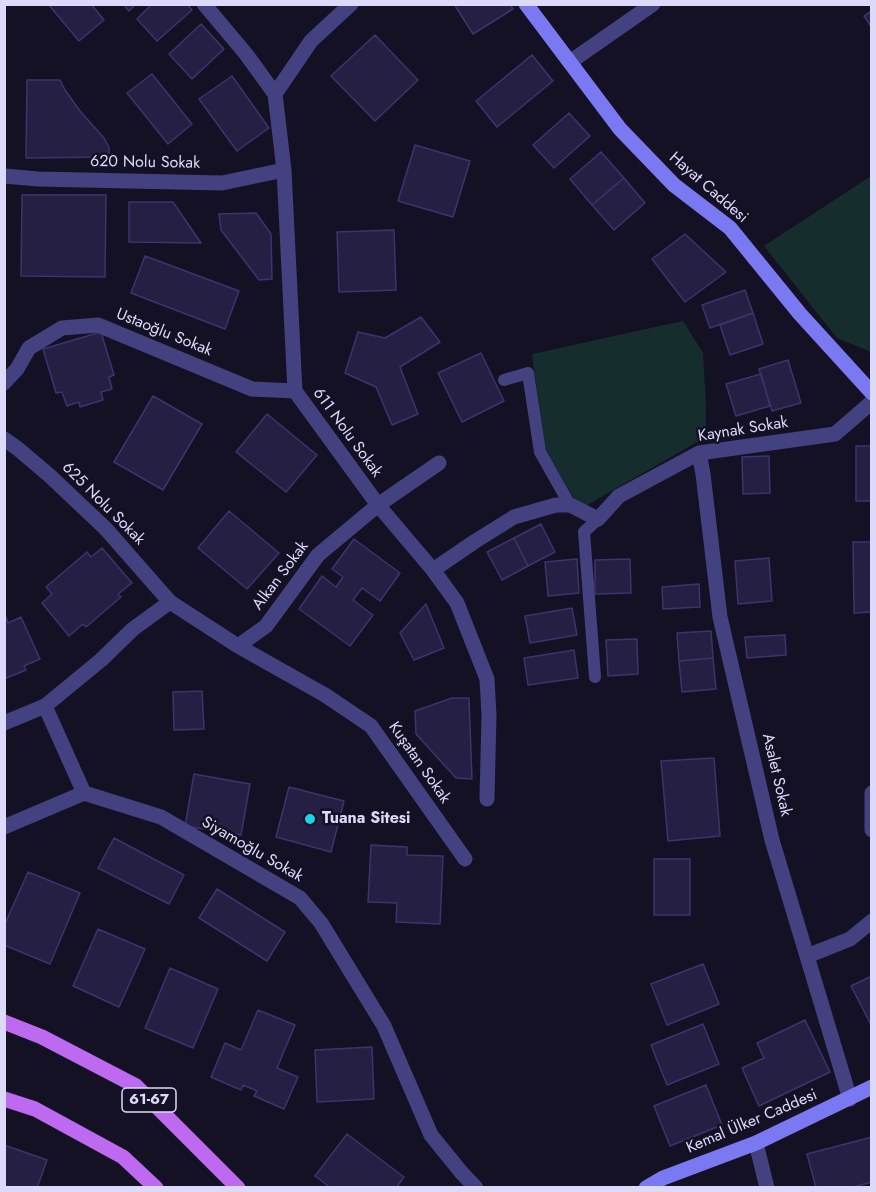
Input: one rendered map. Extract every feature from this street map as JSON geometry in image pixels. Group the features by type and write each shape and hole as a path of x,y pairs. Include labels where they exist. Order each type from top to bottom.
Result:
{"main road":[{"name":"61-67","path":"4,1022 42,1037 135,1086 238,1188"},
{"path":"4,1099 35,1109 123,1157 156,1188"}],"street":[{"name":"611 Nolu Sokak","path":"204,4 246,54 275,94 284,170 295,391 378,505 458,603 487,679 489,716 487,799"},
{"path":"275,94 311,41 351,4"},
{"name":"Hayat Caddesi","path":"526,4 620,129 674,185 730,228 800,315 872,393"},
{"path":"570,62 653,4"},
{"name":"620 Nolu Sokak","path":"4,176 38,179 222,183 284,170"},
{"name":"Ustaoğlu Sokak","path":"4,382 16,369 29,348 45,338 62,328 99,325 252,389 295,391"},
{"name":"Kaynak Sokak","path":"598,519 619,496 699,453 835,434 872,402"},
{"name":"625 Nolu Sokak","path":"4,439 50,476 106,529 170,602"},
{"name":"Asalet Sokak","path":"699,453 720,617 772,840 850,1099"},
{"name":"Alkan Sokak","path":"238,646 266,626 318,555 378,505 439,464"},
{"path":"433,570 514,517 556,505 570,505 598,519"},
{"path":"4,723 45,706 101,660 133,629 170,602 238,646"},
{"name":"Kuşatan Sokak","path":"238,646 325,695 371,726 465,859"},
{"path":"4,827 84,793 45,706"},
{"name":"Siyamoğlu Sokak","path":"84,793 161,817 300,898 321,923 384,1026 431,1135 476,1188"},
{"path":"872,793 870,798 872,830"},
{"path":"807,956 850,939 872,921"},
{"name":"Kemal Ülker Caddesi","path":"646,1188 663,1178 756,1143 872,1087"},
{"path":"756,1143 767,1188"}],"lane":[{"path":"504,380 528,373 540,452 570,505"},
{"path":"595,677 584,532 598,519"}],"green space":[{"path":"871,176 871,352 837,338 764,246"},
{"path":"683,321 703,353 706,437 587,505 578,505 545,449 532,354"}],"building":[{"path":"48,4 91,4 104,20 79,41"},
{"path":"123,4 136,4 129,11"},
{"path":"152,4 187,4 192,10 157,41 137,19"},
{"path":"454,4 510,4 513,9 473,34"},
{"path":"872,11 872,28 864,16"},
{"path":"201,24 224,49 192,79 169,54"},
{"path":"375,35 418,80 375,121 331,76"},
{"path":"532,55 553,81 497,127 476,101"},
{"path":"152,74 192,124 168,144 127,93"},
{"path":"232,76 269,128 237,151 199,99"},
{"path":"27,80 60,80 80,111 104,138 109,147 109,157 26,158"},
{"path":"569,113 590,136 554,168 533,145"},
{"path":"415,145 470,161 453,217 398,201"},
{"path":"601,152 624,178 592,205 570,179"},
{"path":"624,178 645,203 614,230 592,205"},
{"path":"22,195 106,195 105,277 21,276"},
{"path":"129,202 173,202 201,243 129,242"},
{"path":"256,213 271,234 272,279 259,280 221,230 219,214"},
{"path":"394,230 396,290 339,292 337,232"},
{"path":"685,234 726,272 685,302 652,259"},
{"path":"145,256 239,291 225,329 131,293"},
{"path":"745,290 753,313 710,328 702,305"},
{"path":"753,313 763,344 730,355 720,325"},
{"path":"421,317 440,342 400,367 418,414 392,425 376,387 345,373 358,332 385,338"},
{"path":"101,332 114,375 109,377 112,389 101,392 103,400 80,407 79,402 67,406 62,392 56,393 43,349"},
{"path":"481,353 504,401 462,422 438,373"},
{"path":"788,360 801,403 772,411 759,369"},
{"path":"761,374 770,406 736,416 726,384"},
{"path":"153,396 202,424 163,490 114,462"},
{"path":"267,414 317,455 286,492 236,452"},
{"path":"856,446 872,446 872,501 856,501"},
{"path":"769,456 770,493 743,494 742,457"},
{"path":"229,511 279,553 247,589 198,548"},
{"path":"541,524 555,552 528,566 514,538"},
{"path":"514,538 528,566 502,580 487,552"},
{"path":"354,539 400,573 380,601 362,588 353,600 373,615 350,646 299,609 322,576 336,587 343,577 332,569"},
{"path":"853,542 872,542 872,612 854,613"},
{"path":"102,548 132,583 118,594 121,597 86,627 83,624 69,636 42,603 52,594 46,587 87,552 91,557"},
{"path":"769,558 772,601 738,604 735,561"},
{"path":"577,559 579,593 548,596 545,562"},
{"path":"630,559 631,593 595,594 595,560"},
{"path":"699,584 700,607 663,609 662,587"},
{"path":"426,604 444,648 414,660 400,633"},
{"path":"572,608 577,635 530,643 525,616"},
{"path":"4,617 8,623 21,617 40,659 24,666 26,670 4,679"},
{"path":"711,631 713,658 679,661 677,633"},
{"path":"785,635 786,655 747,658 745,637"},
{"path":"637,639 638,674 608,676 606,640"},
{"path":"574,650 578,678 528,685 524,658"},
{"path":"713,658 716,689 682,692 679,661"},
{"path":"202,691 204,729 174,730 173,692"},
{"path":"452,698 469,698 472,779 456,778 416,734 415,711"},
{"path":"714,758 720,836 668,841 661,761"},
{"path":"194,774 250,784 241,835 185,826"},
{"name":"Tuana Sitesi","path":"289,787 344,801 331,852 276,837"},
{"path":"114,838 184,875 169,904 98,868"},
{"path":"371,845 407,847 407,855 443,856 440,924 396,922 397,903 368,902"},
{"path":"654,859 690,859 690,915 654,915"},
{"path":"28,872 80,893 50,964 4,945 4,926"},
{"path":"217,889 285,932 267,961 199,918"},
{"path":"98,929 145,949 119,1007 73,986"},
{"path":"703,964 719,1004 667,1025 651,984"},
{"path":"170,968 218,989 193,1048 145,1028"},
{"path":"872,976 872,1027 851,986"},
{"path":"258,1010 295,1025 277,1068 298,1077 284,1109 254,1096 257,1091 243,1085 241,1090 211,1077 225,1043 241,1050"},
{"path":"805,1020 830,1072 759,1106 742,1068 764,1058 757,1043"},
{"path":"703,1024 719,1064 667,1085 651,1045"},
{"path":"372,1047 374,1099 317,1102 315,1050"},
{"path":"706,1085 722,1125 670,1146 654,1106"},
{"path":"347,1134 404,1177 396,1188 331,1188 315,1176"},
{"path":"872,1137 872,1182 849,1188 816,1188 807,1154"},
{"path":"4,1145 47,1160 37,1188 4,1188"}],"place":[{"name":"Tuana Sitesi","path":"310,819"}]}
